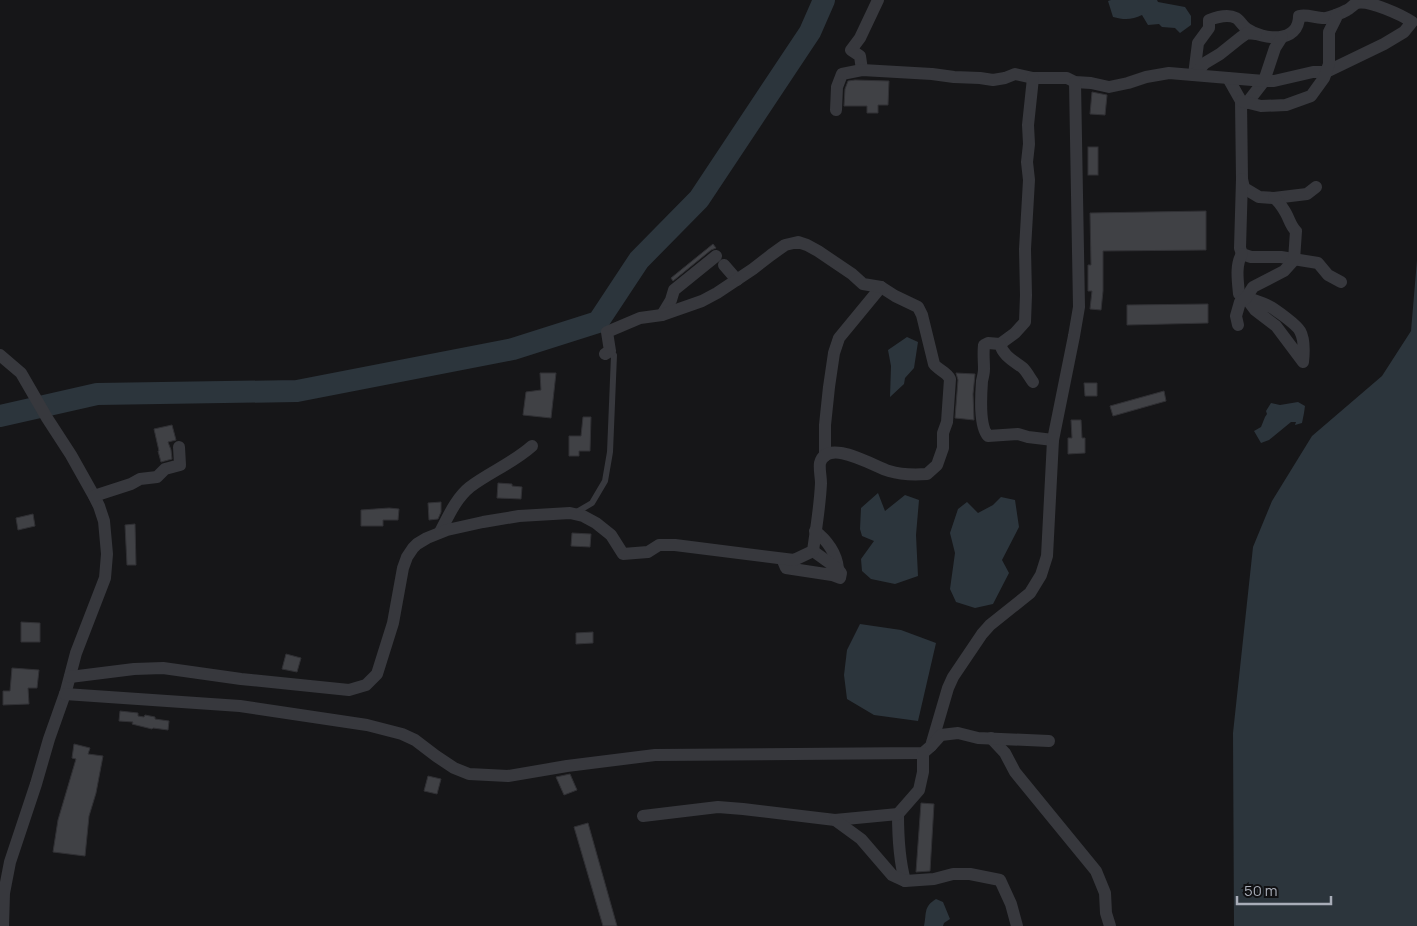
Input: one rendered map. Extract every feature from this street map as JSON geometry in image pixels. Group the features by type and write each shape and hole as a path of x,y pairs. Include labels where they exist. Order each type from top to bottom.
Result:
{"street":[{"path":"862,70 860,56 852,50 860,38 878,0"},
{"path":"836,110 837,88 842,74 862,70 993,80 1015,74 1033,78 1067,78 1075,82 1090,82 1109,87 1168,73 1264,81 1281,79 1313,72 1326,72 1384,44 1404,32 1412,22 1396,12 1366,3 1356,4 1336,15 1322,19 1310,15 1299,16 1299,21 1293,31 1282,37 1275,38 1247,33 1205,64 1194,75"},
{"path":"1244,102 1261,106 1286,106 1310,96 1324,78 1329,64 1330,32 1336,15"},
{"path":"1194,75 1198,43 1209,28 1209,20 1218,16 1237,18 1245,28 1256,34"},
{"path":"1244,102 1264,81 1275,48 1282,37"},
{"path":"1033,78 1028,125 1029,144 1027,162 1030,180 1025,250 1025,322 1015,334 1000,344 988,343 984,346 982,399 984,431 988,436 1018,434 1052,440"},
{"path":"1228,78 1244,102 1240,248 1242,254 1239,259 1239,294 1269,306 1300,330 1304,346 1304,362 1276,326 1255,310 1246,298"},
{"path":"905,881 900,856 898,814 919,790 927,750 948,688 953,677 982,634 990,625 1030,593 1042,575 1047,556 1052,440 1074,336 1078,307 1075,82"},
{"path":"1242,179 1244,188 1259,197 1274,198 1307,194 1316,187"},
{"path":"1238,325 1236,316 1240,302 1246,298 1252,287 1284,271 1294,260 1296,231 1293,229 1280,203 1274,198"},
{"path":"608,352 607,332 640,318 662,315 702,301 737,280 785,245 798,242 818,251 852,274 863,284 881,287 898,298 918,307 922,315 934,364 938,369 949,375 950,379 948,422 943,433 943,448 937,465 927,474 914,475 886,470 842,453 833,453 825,456 820,463 821,482 813,551"},
{"path":"1242,254 1251,257 1281,257 1318,263 1328,275 1341,282"},
{"path":"662,315 671,300 674,290 720,261 737,280"},
{"path":"825,456 825,426 834,353 839,338 881,287"},
{"path":"870,301 898,298"},
{"path":"1000,344 1005,355 1025,369 1033,382"},
{"path":"0,356 21,373 94,496 104,521 107,554 105,578 76,653 65,694 49,738 10,862 4,893 3,926"},
{"path":"440,532 453,509 469,488 520,458 532,446"},
{"path":"94,496 127,486 140,479 157,476 165,469 180,465 179,447"},
{"path":"70,678 134,668 163,668 241,679 349,690 366,685 377,674 388,640 407,557 417,544 440,532 483,522 519,516 574,514 583,516 611,535 623,554 648,552 659,545 675,545 794,560 813,551"},
{"path":"815,531 821,535 834,553 838,560 838,569"},
{"path":"782,559 786,568 840,578 841,573 838,569 813,551"},
{"path":"65,694 240,706 367,725 402,734 415,740 454,768 469,774 508,776 655,754 927,750 941,735 958,733 978,738 1049,741"},
{"path":"991,738 1005,753 1015,772 1096,871 1105,893 1106,913 1110,926"},
{"path":"643,816 718,808 743,809 835,820 898,814"},
{"path":"835,820 861,838 892,875 905,881 934,879 953,874 970,874 1000,880 1011,904 1017,926"}],"lane":[{"path":"574,514 592,503 605,481 610,452 614,355 608,352"}],"shaded area":[{"path":"1157,0 1158,2 1185,7 1191,16 1191,25 1180,33 1175,28 1162,27 1159,24 1148,25 1142,15 1128,19 1113,17 1108,1"},
{"path":"1417,260 1417,926 1234,926 1233,733 1253,547 1272,501 1312,436 1382,376 1411,331"},
{"path":"907,337 918,342 914,368 905,378 904,384 890,397 891,366 888,350"},
{"path":"1298,402 1305,406 1302,423 1295,425 1296,422 1291,422 1269,440 1261,443 1254,431 1261,427 1267,414 1266,411 1271,403 1280,405"},
{"path":"878,493 885,511 905,495 919,500 916,535 918,576 895,584 871,579 862,571 861,559 874,541 862,536 860,529 861,508"},
{"path":"1001,497 1015,500 1019,527 1002,560 1009,573 993,604 975,608 956,602 950,589 955,553 950,533 958,509 967,502 978,513 993,505"},
{"path":"860,624 901,630 936,643 918,721 874,715 847,699 844,675 847,650"},
{"path":"936,899 943,902 950,919 943,926 924,926 927,908"}],"building":[{"path":"848,81 889,81 888,105 878,105 878,113 867,113 867,106 844,106 845,89"},
{"path":"1092,92 1107,95 1105,115 1090,114"},
{"path":"1088,147 1098,147 1098,175 1088,175"},
{"path":"1206,211 1206,250 1103,251 1101,310 1090,309 1092,291 1088,291 1088,265 1091,265 1090,213"},
{"path":"713,244 716,248 673,281 671,278"},
{"path":"1208,304 1208,323 1127,325 1127,305"},
{"path":"540,373 556,373 551,418 523,415 526,392 541,390"},
{"path":"956,373 975,374 973,394 974,420 955,418 958,380"},
{"path":"1084,383 1097,383 1097,396 1085,396"},
{"path":"1164,391 1166,401 1113,416 1110,406"},
{"path":"583,417 591,417 590,451 579,451 579,456 569,456 569,436 581,436"},
{"path":"1071,420 1081,420 1082,438 1085,438 1085,453 1068,454 1068,438 1072,438"},
{"path":"172,425 176,440 168,442 172,459 161,462 154,429"},
{"path":"498,483 522,487 521,499 497,498"},
{"path":"441,502 441,512 438,519 429,520 428,503"},
{"path":"399,509 398,520 383,520 383,526 361,526 361,510"},
{"path":"33,514 35,526 18,530 16,518"},
{"path":"135,524 136,565 127,565 125,525"},
{"path":"572,533 591,534 590,547 571,546"},
{"path":"21,622 40,623 40,642 21,642"},
{"path":"593,632 593,643 576,644 576,633"},
{"path":"286,654 301,658 297,672 282,669"},
{"path":"12,668 39,670 37,688 28,688 29,704 3,705 3,691 10,691"},
{"path":"120,711 138,713 138,716 144,717 145,715 169,721 168,730 152,729 132,724 133,722 119,721"},
{"path":"74,744 90,748 88,754 103,756 96,793 89,816 85,856 53,852 58,820 76,759 72,758"},
{"path":"570,774 577,790 564,795 556,777"},
{"path":"428,776 441,779 437,794 424,791"},
{"path":"921,803 934,804 930,871 916,872"},
{"path":"588,823 617,926 603,926 574,827"}],"waterway":[{"path":"0,416 97,394 297,391 513,349 598,322 639,260 699,199 810,32 824,0"}]}
